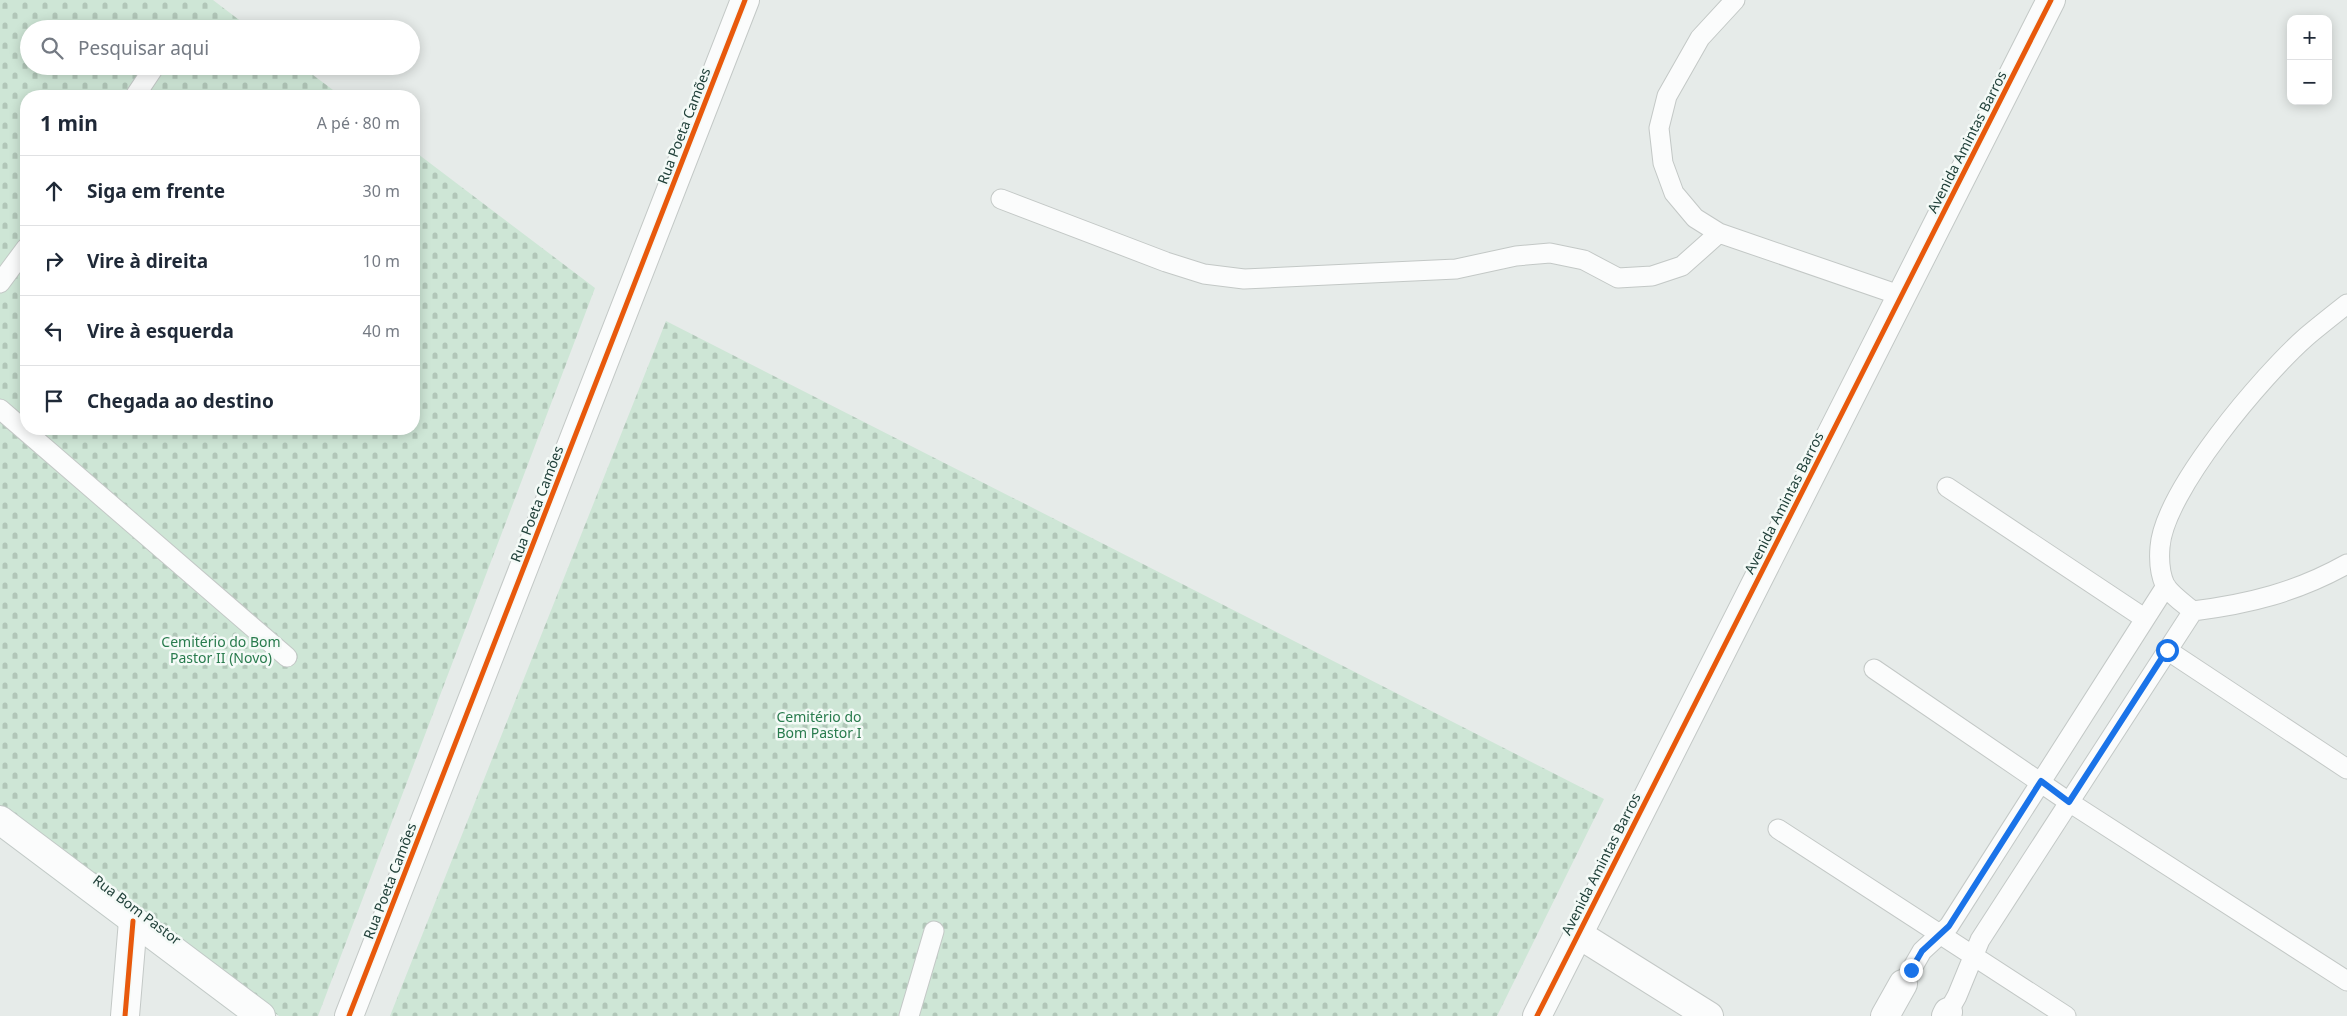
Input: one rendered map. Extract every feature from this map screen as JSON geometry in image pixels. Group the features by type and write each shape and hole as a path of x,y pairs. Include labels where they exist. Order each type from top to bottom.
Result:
{"street":[{"name":"Rua Poeta Camões","path":"350,1016 745,0"},
{"name":"Avenida Amintas Barros","path":"1537,1016 2051,0"},
{"name":"Rua Bom Pastor","path":"0,820 261,1016"},
{"path":"125,1016 133,921"},
{"path":"1578,934 1709,1016"},
{"path":"1886,1016 1903,984"}],"lane":[{"path":"1735,0 1700,38 1667,96 1659,128 1663,163 1674,193 1695,218 1718,233 1902,296"},
{"path":"139,90 150,75"},
{"path":"1001,199 1166,262 1204,274 1244,279 1456,269 1516,256 1550,253 1584,260 1618,278 1652,276 1682,266 1718,233"},
{"path":"0,283 20,256"},
{"path":"2347,304 2305,338 2252,393 2215,441 2179,494 2166,524 2160,546 2160,568 2166,586 2176,598 2193,611 2232,606 2279,595 2326,576 2347,564"},
{"path":"0,409 20,426"},
{"path":"30,435 287,657"},
{"path":"1947,488 2144,618"},
{"path":"1903,984 1922,951 1949,926 2166,586"},
{"path":"1947,1014 1957,996 1980,940 2193,611"},
{"path":"2167,650 2347,769"},
{"path":"1874,669 2041,781 2069,802 2347,981"},
{"path":"1778,829 2066,1016"},
{"path":"909,1016 934,931"}],"green space":[{"name":"Cemitério do Bom Pastor II (Novo)","path":"0,0 213,0 239,20 20,20 20,75 313,75 333,90 20,90 20,435 420,435 420,156 595,288 318,1016 279,1016 0,806"},
{"name":"Cemitério do Bom Pastor I","path":"666,321 1604,799 1497,1016 390,1016"}],"cycle path":[{"path":"349,1016 745,0"},
{"path":"1537,1016 2051,0"},
{"path":"125,1016 133,921"}],"route":[{"path":"1911,970 1922,951 1949,926 2041,781 2069,802 2167,650"}]}
